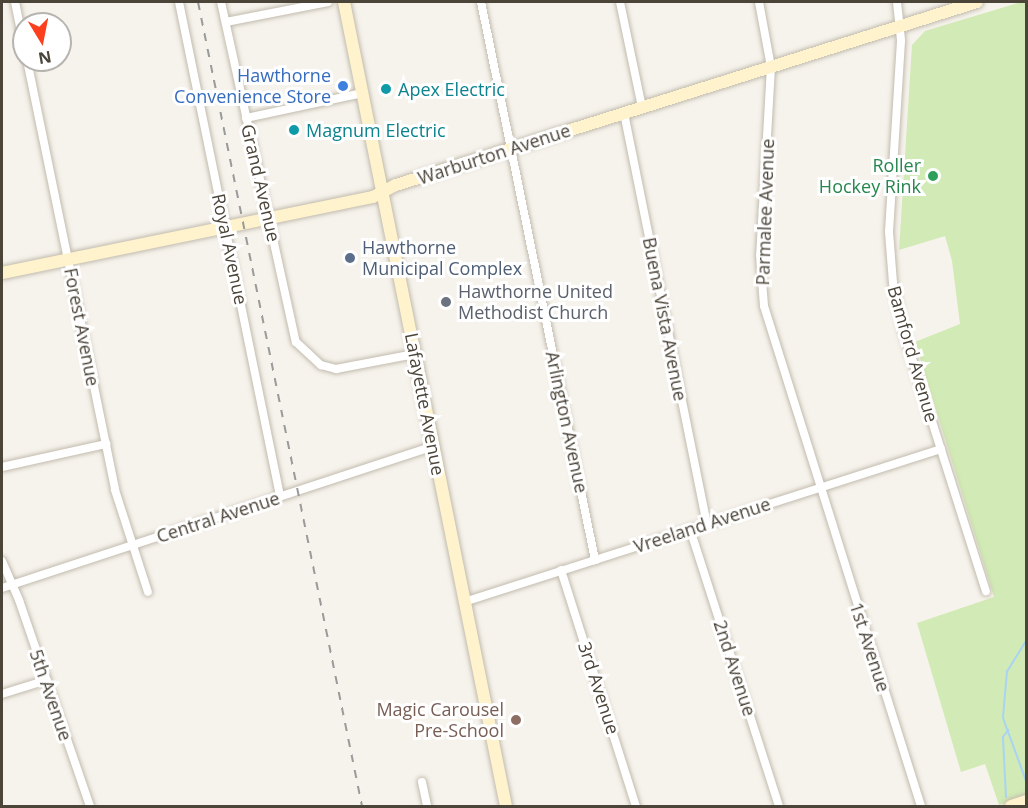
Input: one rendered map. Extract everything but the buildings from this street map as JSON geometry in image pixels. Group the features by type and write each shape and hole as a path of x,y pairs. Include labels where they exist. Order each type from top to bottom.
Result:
{"street":[{"name":"Royal Avenue","path":"179,2 280,496"},
{"name":"Grand Avenue","path":"221,2 270,218 294,338 312,358 336,369 415,354"},
{"path":"226,22 328,2"},
{"name":"Lafayette Avenue","path":"344,2 506,807"},
{"name":"Arlington Avenue","path":"481,2 595,560"},
{"path":"620,2 642,107"},
{"name":"Parmalee Avenue","path":"759,2 771,67 762,289 774,344 819,488"},
{"name":"Bamford Avenue","path":"897,2 901,26 890,266 900,317 986,591"},
{"name":"Warburton Avenue","path":"2,273 270,218 383,192 642,107 977,2"},
{"name":"Forest Avenue","path":"29,72 106,444 132,545 148,592"},
{"path":"246,118 363,93"},
{"name":"Buena Vista Avenue","path":"624,113 706,524"},
{"path":"2,467 106,444"},
{"name":"Central Avenue","path":"2,588 434,446"},
{"name":"Vreeland Avenue","path":"464,602 941,449"},
{"name":"1st Avenue","path":"819,488 921,807"},
{"name":"2nd Avenue","path":"690,529 779,807"},
{"name":"5th Avenue","path":"2,561 47,680 90,807"},
{"name":"3rd Avenue","path":"561,570 636,807"},
{"path":"2,694 47,680"},
{"path":"422,782 427,807"},
{"path":"1011,807 1026,801"}],"green space":[{"path":"1026,2 1026,796 999,805 985,764 961,772 917,623 994,597 915,342 960,324 952,261 945,236 899,250 912,45 925,31"}],"waterway":[{"path":"1026,641 1007,671 1003,718 1026,781"},
{"path":"1006,797 1003,737 1008,730"}],"railway":[{"path":"198,2 362,806"}],"place":[{"name":"Hawthorne Convenience Store","path":"343,86"},
{"name":"Apex Electric","path":"386,89"},
{"name":"Magnum Electric","path":"294,130"},
{"name":"Roller Hockey Rink","path":"933,176"},
{"name":"Hawthorne Municipal Complex","path":"350,258"},
{"name":"Hawthorne United Methodist Church","path":"446,302"},
{"name":"Magic Carousel Pre-School","path":"516,720"}]}
